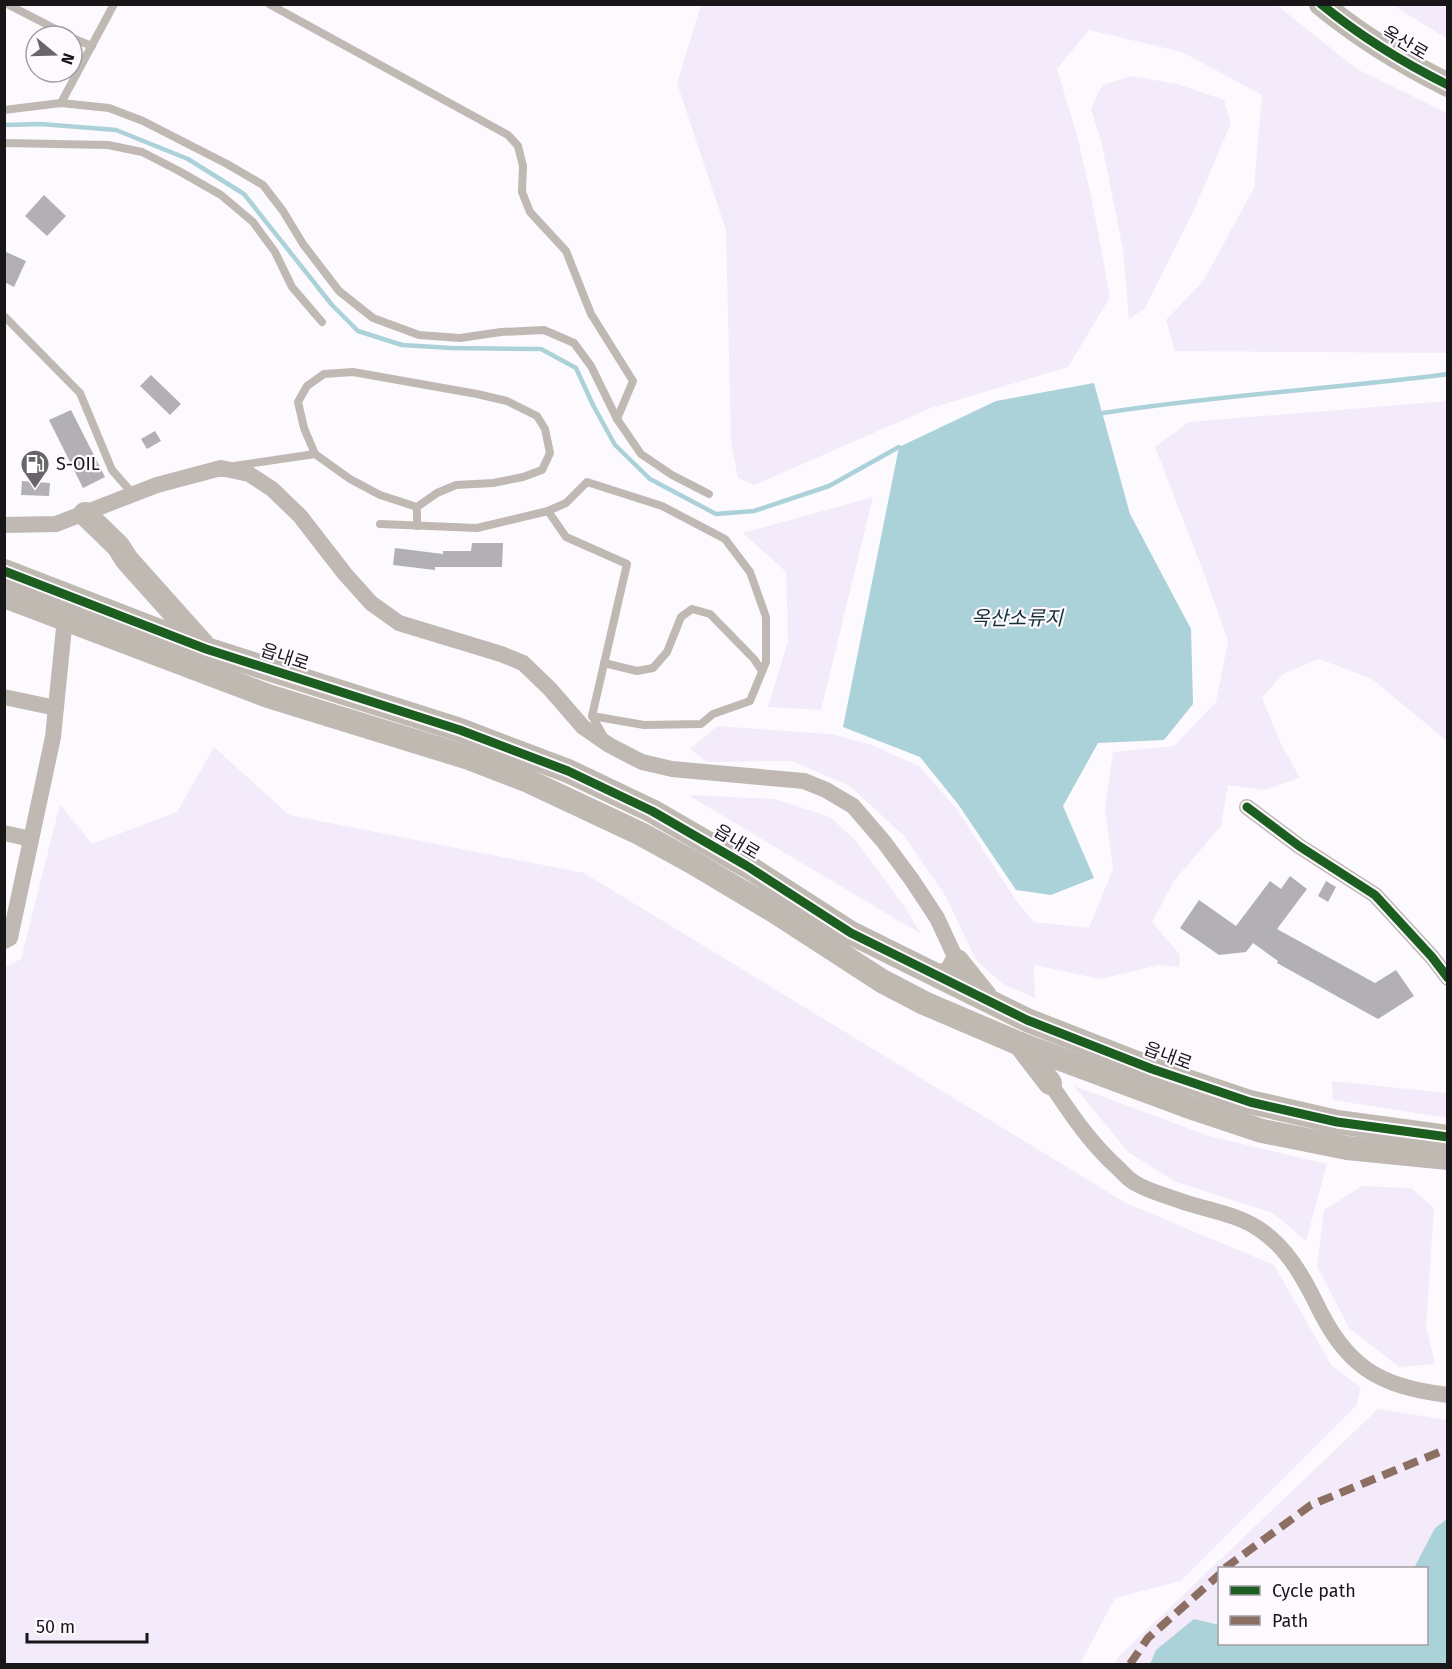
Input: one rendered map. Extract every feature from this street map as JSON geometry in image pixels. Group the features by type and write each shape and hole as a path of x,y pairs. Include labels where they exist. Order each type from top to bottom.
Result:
{"street":[{"name":"옥산로","path":"1321,4 1371,43 1448,85"},
{"path":"4,525 56,524 157,485 222,468 249,474 272,489 300,516 371,603 399,622 523,663 550,689 583,727 609,745 642,762 672,769 804,781 854,806 912,880 937,918 957,961 990,1002"},
{"path":"85,514 118,546 206,649"},
{"name":"읍내로","path":"4,571 206,649 460,730 568,771 652,811 747,866 851,933 1027,1020 1152,1069 1250,1102 1337,1122 1448,1137"},
{"path":"4,596 268,696 469,758 526,780 641,834 692,862 774,911 882,981 924,1003 1058,1059 1262,1131 1347,1148 1448,1158"},
{"path":"4,941 10,938 53,737 65,618"},
{"path":"4,697 56,708"},
{"path":"1247,807 1299,846 1375,895 1432,957 1448,978"},
{"path":"4,832 31,839"},
{"path":"940,977 951,972 957,961"},
{"path":"1020,1044 1097,1150 1134,1182 1183,1202 1236,1218 1260,1230 1298,1267 1325,1322 1342,1349 1359,1365 1386,1382 1418,1391 1448,1395"},
{"path":"1050,1083 1058,1059"}],"lane":[{"path":"7,4 45,24"},
{"path":"61,104 114,4"},
{"path":"269,4 508,135 518,146 523,166 522,192 530,212 566,251 591,314 633,381 617,419"},
{"path":"84,43 92,46"},
{"path":"4,110 61,104 109,108 227,164 263,185 283,211 303,244 339,291 373,318 419,335 460,338 501,332 544,330 574,343 591,366 617,419 641,454 672,475 709,494"},
{"path":"4,143 108,145 142,152 180,171 221,195 253,222 275,252 292,287 322,322"},
{"path":"4,316 80,393 112,470 134,495"},
{"path":"353,372 507,401 537,416 545,429 550,453 542,470 523,477 493,483 456,485 417,507 380,495 350,479 315,454 304,428 298,402 307,386 324,374 353,372"},
{"path":"222,468 315,454"},
{"path":"380,524 477,528 548,512 566,503 587,482 662,506 725,539 750,572 766,617 766,662 750,701 713,714 701,724 644,725 592,716"},
{"path":"417,507 417,526"},
{"path":"548,512 566,537 627,564 592,716 609,745"},
{"path":"604,663 637,670 653,668 667,652 681,617 692,609 710,614 754,659 762,671"}],"shaded area":[{"path":"701,5 1277,5 1357,69 1447,113 1447,353 1175,351 1166,320 1204,280 1254,188 1262,95 1182,52 1089,30 1057,69 1077,135 1110,297 1068,367 931,408 754,485 738,478 731,443 726,230 677,83"},
{"path":"1393,5 1447,5 1447,39"},
{"path":"1132,76 1177,84 1224,100 1231,123 1193,212 1145,308 1129,319 1123,250 1101,140 1091,109 1102,85"},
{"path":"1447,401 1447,741 1372,679 1319,659 1283,674 1262,698 1281,744 1300,778 1264,790 1228,785 1221,826 1174,881 1152,922 1180,955 1179,967 1159,965 1100,979 1034,965 1035,998 1003,984 976,960 945,895 904,836 850,786 792,761 707,762 690,749 717,726 830,734 869,744 919,766 956,808 1015,899 1034,922 1089,928 1113,869 1105,808 1113,752 1174,746 1216,702 1228,641 1155,447 1189,422"},
{"path":"873,497 821,710 768,707 788,641 786,572 743,533"},
{"path":"214,747 289,815 584,873 1126,1203 1274,1265 1332,1366 1361,1387 1356,1406 1181,1581 1115,1598 1080,1664 5,1664 5,967 21,959 60,804 92,844 177,812"},
{"path":"688,795 775,799 830,817 857,842 906,909 921,934"},
{"path":"1332,1081 1447,1093 1447,1118 1333,1100"},
{"path":"1074,1086 1209,1136 1327,1164 1306,1241 1273,1213 1176,1182 1128,1152"},
{"path":"1362,1186 1411,1188 1434,1208 1426,1327 1435,1364 1399,1367 1349,1328 1317,1266 1324,1210"},
{"path":"1378,1409 1447,1420 1447,1664 1114,1664 1118,1657"}],"water":[{"name":"옥산소류지","path":"1094,383 1130,514 1191,629 1193,704 1164,740 1098,743 1063,806 1094,878 1051,895 1016,890 958,804 920,757 843,727 899,447 996,401"},
{"path":"1447,1519 1447,1664 1150,1664 1156,1650 1194,1619 1218,1625 1218,1645 1428,1645 1428,1567 1415,1567 1435,1528"}],"building":[{"path":"44,195 66,216 47,236 25,216"},
{"path":"4,251 26,261 14,287 4,282"},
{"path":"151,375 181,404 170,415 140,386"},
{"path":"71,410 105,477 83,488 49,420"},
{"path":"155,431 161,441 147,449 141,439"},
{"name":"S-OIL","path":"22,481 50,483 49,496 21,495"},
{"path":"472,543 503,543 502,567 435,567 435,570 393,565 395,548 443,554 443,551 471,551"},
{"path":"1290,876 1307,889 1277,929 1375,983 1396,970 1414,996 1378,1019 1277,963 1278,961 1253,943 1246,952 1219,955 1180,928 1199,900 1236,926 1270,881 1281,889"},
{"path":"1326,881 1336,887 1328,902 1318,896"}],"waterway":[{"path":"4,125 41,124 116,130 188,159 244,194 332,305 358,331 402,345 541,349 576,368 615,445 650,479 716,514 754,511 829,486 899,447"},
{"path":"1103,413 1189,401 1448,374"}],"marked path":[{"path":"1226,1567 1311,1505 1442,1451 1448,1451"},
{"path":"1130,1664 1148,1638 1218,1576"}],"cycle path":[{"path":"1321,4 1382,48 1448,85"},
{"path":"4,571 206,649 460,730 568,771 652,811 747,866 851,933 1027,1020 1152,1069 1250,1102 1337,1122 1448,1137"},
{"path":"1247,807 1299,846 1375,895 1432,957 1448,978"}],"place":[{"name":"S-OIL","path":"35,490"}]}
